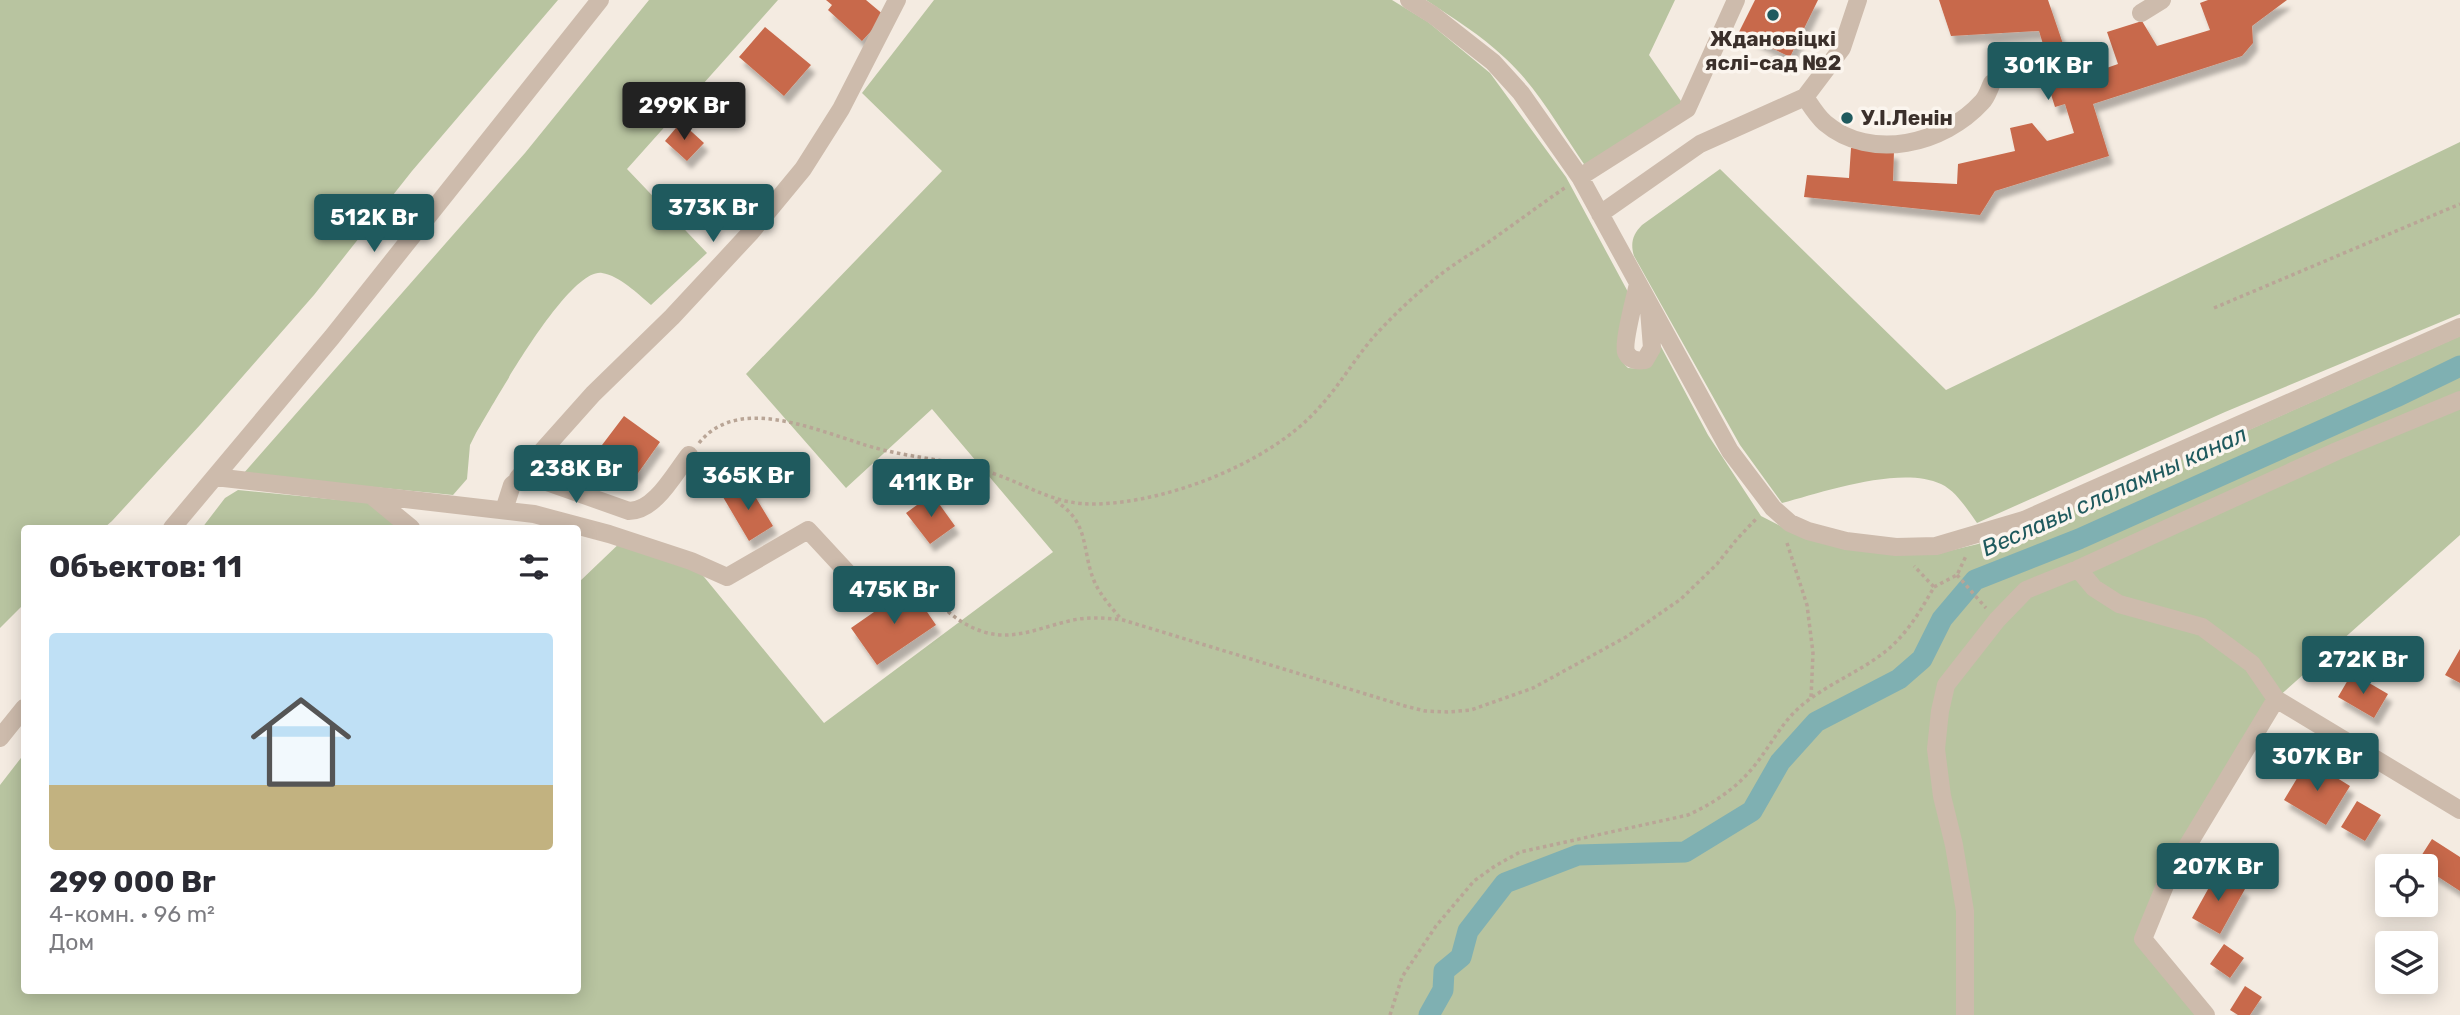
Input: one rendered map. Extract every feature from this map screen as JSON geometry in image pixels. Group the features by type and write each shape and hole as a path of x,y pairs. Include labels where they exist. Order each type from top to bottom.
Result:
{"street":[{"path":"175,525 332,337 600,0"},
{"path":"504,510 512,485 518,478 593,394 672,317 751,232 803,169 841,110 897,0"},
{"path":"1409,0 1493,62 1521,93 1580,177 1730,451 1773,508 1790,523 1808,531 1846,541 1896,547 1936,546 1976,536 2024,520 2460,327"},
{"path":"1580,177 1687,109 1736,0"},
{"path":"1600,214 1700,144 1805,97 1842,48 1858,0"},
{"path":"2141,13 2162,0"},
{"path":"1805,97 1825,124 1841,132 1878,145 1903,145 1949,127 1983,102 1993,83"},
{"path":"1638,284 1626,346 1629,356 1635,360 1646,360 1651,351 1648,304"},
{"path":"1965,1015 1965,911 1954,845 1942,796 1937,749 1940,711 1946,685 1997,620 2026,590 2337,451 2460,400"},
{"path":"518,478 530,476 629,511 639,511 653,500 689,455"},
{"path":"215,477 534,513 577,525"},
{"path":"371,495 407,525"},
{"path":"581,526 691,561 727,577 808,530 872,600"},
{"path":"2078,569 2094,588 2119,604 2202,626 2252,664 2276,699 2460,810"},
{"path":"2206,1015 2143,939 2168,878 2276,699"},
{"path":"0,738 21,712"}],"path":[{"path":"689,455 704,437 720,425 741,419 761,418 783,421 887,451 988,471 1068,503 1133,501 1219,474 1258,457 1292,433 1314,414 1372,340 1436,278 1580,177"},
{"path":"2214,308 2460,204"},
{"path":"1042,494 1059,503 1074,519 1085,537 1095,583 1123,620"},
{"path":"872,600 906,574 916,575 925,581 942,606 966,625 986,633 1007,636 1029,633 1079,619 1100,617 1123,620 1425,711 1471,710 1533,688 1626,637 1681,599 1717,564 1752,521 1773,508 1792,555 1807,605 1814,653 1811,698"},
{"path":"1390,1015 1402,977 1436,926 1474,881 1520,852 1567,840 1655,824 1688,815 1713,804 1755,765 1775,735 1799,708 1886,651 1910,626 1934,587 1957,575 1976,536"},
{"path":"1896,547 1934,587"},
{"path":"1957,575 1987,610"}],"green space":[{"path":"0,0 558,0 412,171 314,295 112,521 107,525 21,525 21,607 0,628"},
{"path":"649,0 778,0 627,169 707,253 651,305 622,282 602,273 588,277 570,292 533,340 476,433 470,445 467,479 453,495 243,474 525,153"},
{"path":"934,0 1392,0 1428,22 1490,73 1566,177 1628,292 1618,345 1619,355 1628,368 1644,369 1651,363 1658,341 1708,435 1761,516 1804,538 1844,549 1897,555 1936,554 1978,544 2075,507 2460,336 2460,396 2336,448 2024,588 1994,617 1939,688 1946,685 1997,620 2026,590 2078,571 2092,586 2120,604 2181,621 2214,635 2203,626 2120,602 2096,586 2081,569 2338,454 2460,404 2460,535 2276,699 2168,878 2143,939 2206,1015 0,1015 0,785 21,758 21,994 581,994 581,580 624,539 691,561 824,723 1053,552 932,409 846,488 746,374 942,171 862,93","holes":["2223,641 2252,663 2265,683"]},
{"path":"1426,0 1675,0 1649,55 1683,104 1586,167 1539,96 1517,70 1467,27"},
{"path":"2460,142 2460,314 2225,412 1977,523 1952,491 1941,484 1905,477 1862,482 1782,503 1740,445 1634,256 1632,247 1636,232 1642,225 1720,169 1946,390"},
{"path":"238,490 370,503 395,525 204,525 225,498"}],"building":[{"path":"826,0 866,0 885,16 862,41 828,10 832,5"},
{"path":"1755,0 1818,0 1790,57 1739,32"},
{"path":"1939,0 2048,0 2075,79 2118,64 2107,32 2142,21 2157,46 2210,30 2200,3 2208,0 2287,0 2252,26 2253,43 2242,56 2093,104 2109,156 1995,191 1980,215 1804,197 1807,175 1849,178 1851,148 1894,151 1893,181 1957,184 1958,164 2015,151 2010,128 2032,123 2047,141 2074,133 2065,104 2055,107 2043,69 2050,67 2039,31 1951,36"},
{"path":"765,27 811,65 784,96 739,57"},
{"path":"681,122 704,143 687,161 665,141"},
{"path":"624,416 660,442 636,476 599,449"},
{"path":"747,483 773,526 749,541 723,497"},
{"path":"932,494 955,526 930,544 906,513"},
{"path":"910,587 936,625 877,665 851,628"},
{"path":"2460,649 2460,683 2445,675"},
{"path":"2352,673 2388,694 2374,718 2338,697"},
{"path":"2308,760 2350,786 2326,825 2284,800"},
{"path":"2357,801 2381,815 2365,841 2341,827"},
{"path":"2432,839 2460,857 2460,891 2438,877 2438,854 2422,854"},
{"path":"2217,873 2245,889 2220,934 2192,918"},
{"path":"2224,944 2244,958 2230,978 2210,964"},
{"path":"2245,986 2262,997 2250,1015 2238,1015 2230,1010"}],"waterway":[{"name":"Веславы слаламны канал","path":"1429,1015 1443,990 1444,971 1461,957 1468,931 1505,883 1578,855 1685,852 1752,811 1780,762 1816,722 1899,679 1922,659 1942,619 1975,580 2079,539 2460,366"}],"place":[{"name":"Ждановіцкі яслі-сад №2","path":"1773,15"},
{"name":"У.І.Ленін","path":"1847,118"}]}
